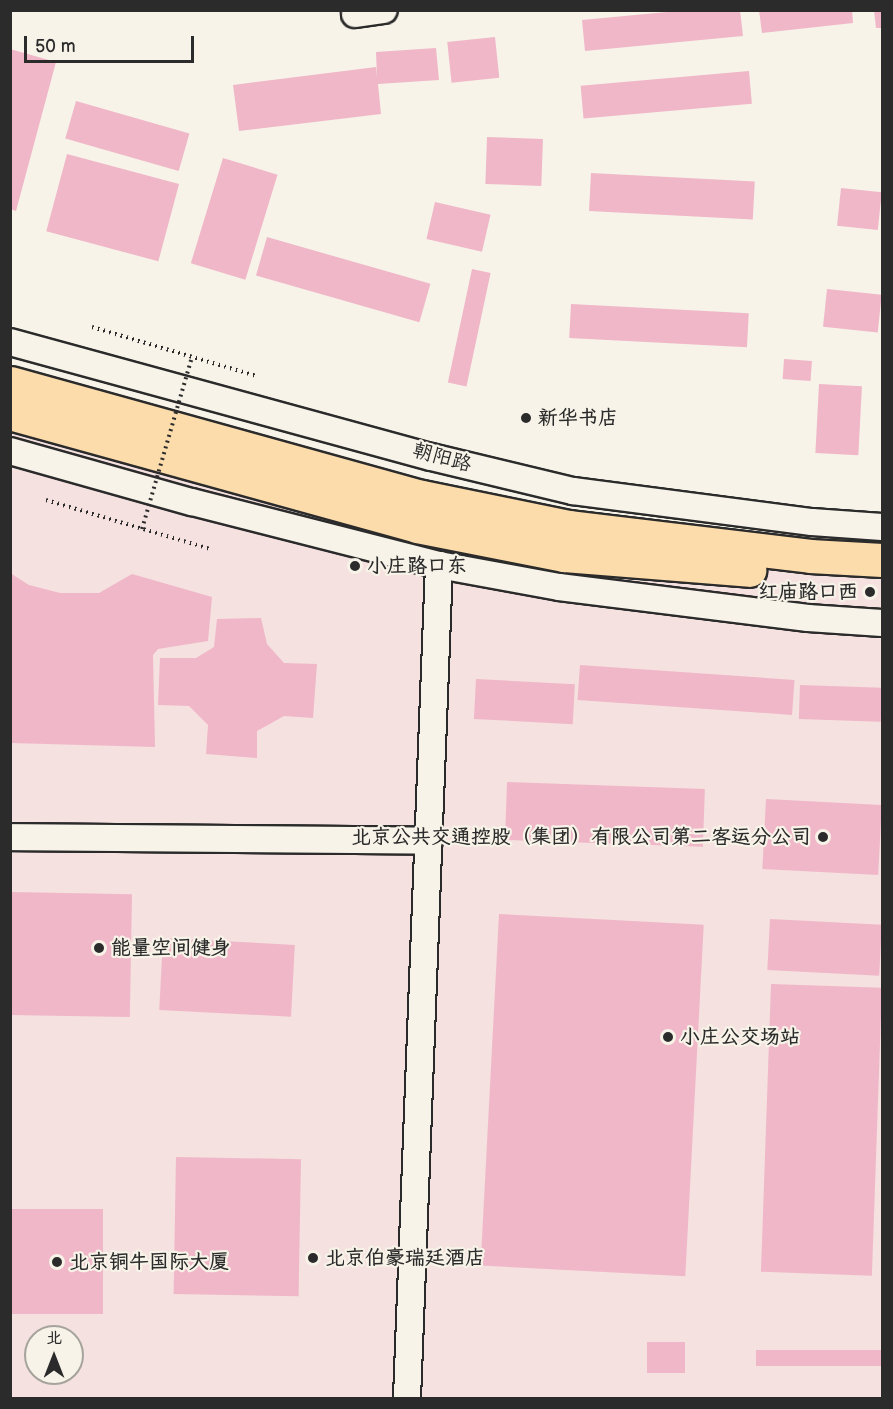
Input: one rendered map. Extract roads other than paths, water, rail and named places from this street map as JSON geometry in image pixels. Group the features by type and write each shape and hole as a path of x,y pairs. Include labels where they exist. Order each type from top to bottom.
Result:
{"highway":[{"name":"朝阳路","path":"10,383 422,497 566,541 882,560"},
{"name":"朝阳路","path":"10,413 417,526 566,541 882,580"}],"street":[{"path":"355,14 384,10"},
{"name":"朝阳路","path":"10,342 431,457 573,491 812,522 882,527"},
{"path":"10,451 192,502 439,565 559,587 808,618 882,623"},
{"path":"559,587 573,491"},
{"path":"407,1398 439,565"},
{"path":"10,837 429,841"}],"place":[{"name":"新华书店","path":"526,418"},
{"name":"小庄路口东","path":"355,566"},
{"name":"红庙路口西","path":"870,592"},
{"name":"北京公共交通控股（集团）有限公司第二客运分公司","path":"823,837"},
{"name":"能量空间健身","path":"99,948"},
{"name":"小庄公交场站","path":"668,1037"},
{"name":"北京伯豪瑞廷酒店","path":"313,1258"},
{"name":"北京铜牛国际大厦","path":"57,1262"}]}
